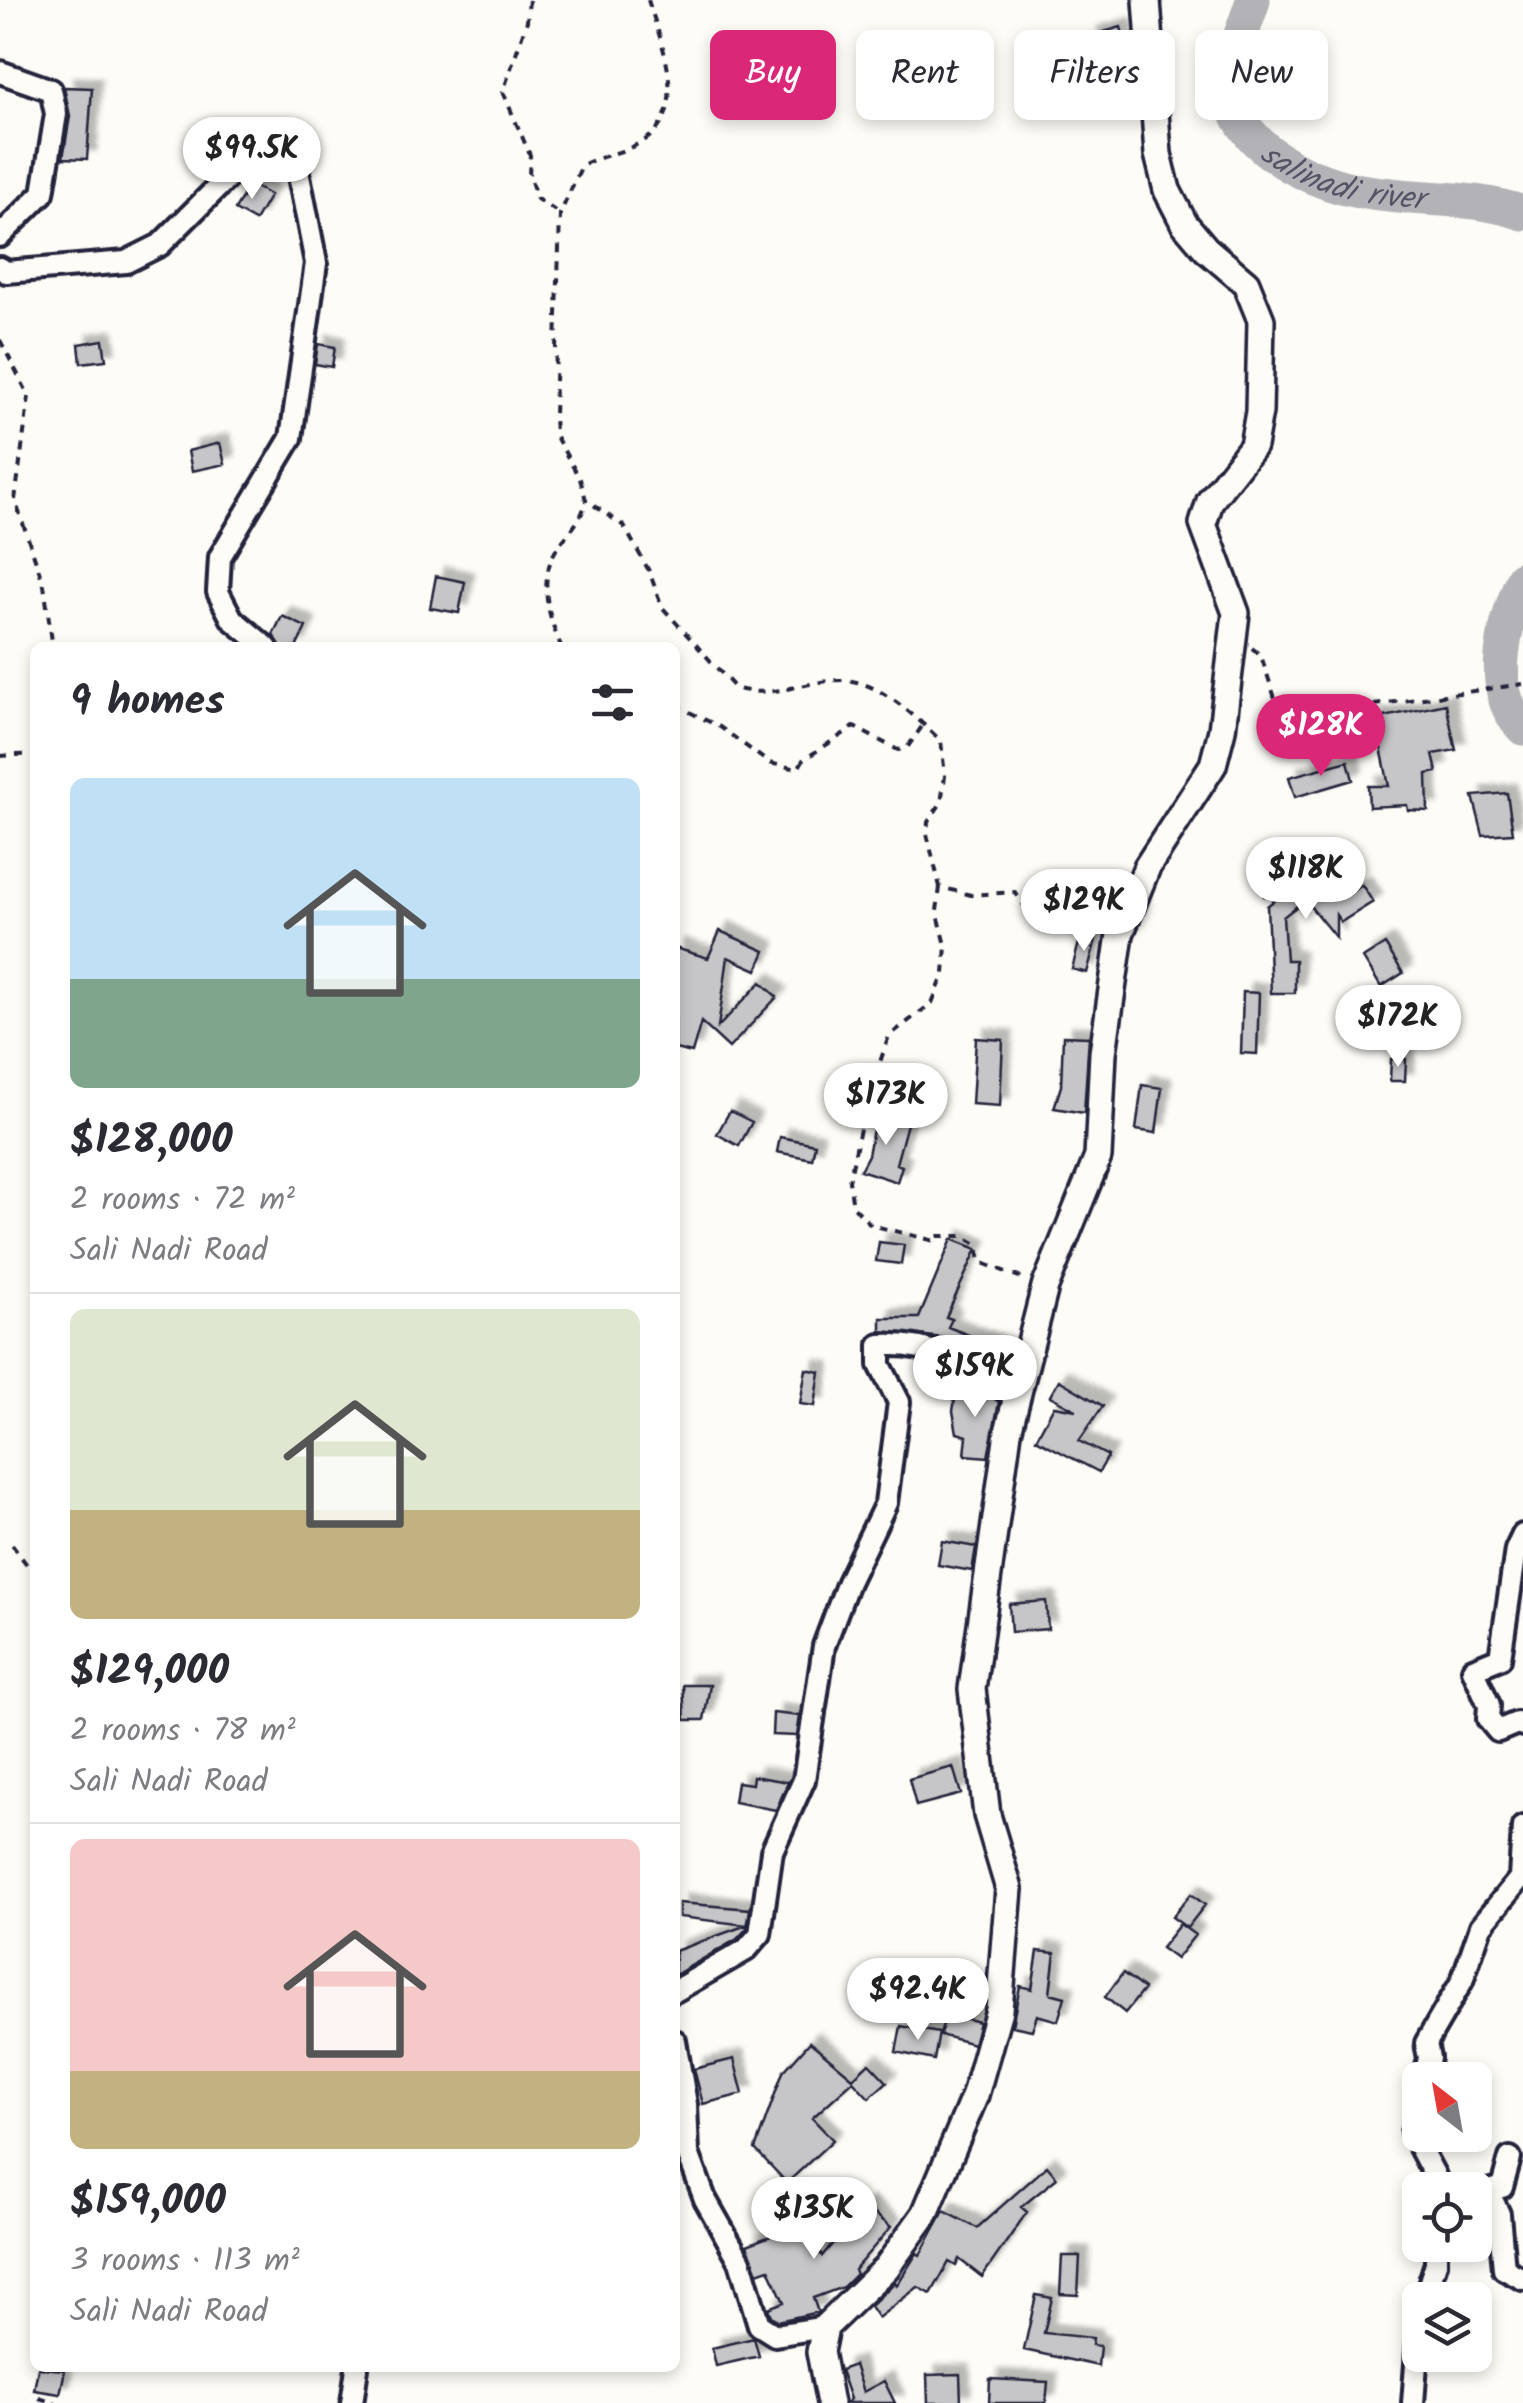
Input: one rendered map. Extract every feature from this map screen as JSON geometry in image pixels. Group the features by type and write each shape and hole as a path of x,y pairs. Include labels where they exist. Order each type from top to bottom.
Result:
{"main road":[{"path":"830,2403 820,2352 825,2328 896,2256 925,2214 974,2095 1002,1994 1008,1889 987,1815 972,1675 1016,1398 1044,1287 1098,1156 1105,1038 1120,934 1146,867 1218,752 1236,613 1202,524 1210,501 1246,460 1258,429 1259,307 1246,282 1206,249 1184,223 1167,190 1158,154 1147,0"}],"street":[{"path":"0,72 50,90 56,114 43,194 0,236"},
{"path":"0,268 6,272 126,262 160,246 250,155 265,146 282,149 298,171 316,263 291,438 220,558 218,592 232,619 260,642"},
{"path":"680,1988 746,1950 756,1942 764,1924 772,1850 804,1780 819,1664 848,1582 886,1503 900,1402 880,1365 880,1345 918,1346 964,1362 1016,1398"},
{"path":"1523,1534 1516,1550 1500,1658 1473,1669 1488,1705 1488,1719 1498,1731 1517,1723 1523,1726"},
{"path":"1428,2062 1426,2043 1462,1980 1481,1926 1520,1878 1523,1828"},
{"path":"680,2070 688,2153 705,2198 740,2262 759,2325 775,2335 825,2328"},
{"path":"1510,2158 1502,2187 1488,2192 1499,2214 1504,2270 1523,2279"},
{"path":"352,2403 356,2372"},
{"path":"1413,2403 1415,2372"}],"path":[{"path":"529,0 528,21 503,92 530,156 529,174 537,198 560,214"},
{"path":"559,642 548,618 553,556 573,532 586,500 580,479 556,435 560,214 582,165 643,141 663,118 671,84 648,0"},
{"path":"0,340 30,396 16,500 44,585 52,642"},
{"path":"586,500 624,526 649,571 662,608 736,688 770,693 846,680 883,696 941,741 946,758 941,803 928,822 927,834 940,887 937,911 946,945 944,974 932,1003 889,1036 850,1168 853,1206 870,1226 935,1240 938,1236 963,1236 977,1244 980,1262 1044,1287"},
{"path":"1230,639 1251,646 1261,656 1282,719 1298,727 1340,710 1523,684"},
{"path":"680,707 720,727 768,763 798,769 803,760 854,727 898,750 907,748 923,724"},
{"path":"0,756 30,754"},
{"path":"940,887 971,896 1015,892 1024,905 1049,917 1120,934"},
{"path":"12,1545 30,1566"},
{"path":"39,2398 55,2403"}],"building":[{"path":"64,87 92,88 87,159 63,158 70,116"},
{"path":"250,184 270,195 255,221 235,210"},
{"path":"103,340 106,360 81,363 79,344"},
{"path":"318,344 335,347 332,367 315,364"},
{"path":"220,443 225,464 192,471 188,451"},
{"path":"436,576 465,582 459,613 430,608"},
{"path":"282,616 306,627 299,642 277,642 273,635"},
{"path":"1446,704 1456,750 1433,754 1437,772 1427,774 1428,811 1408,810 1407,805 1369,807 1368,786 1389,786 1375,719"},
{"path":"1348,761 1353,780 1295,797 1289,777"},
{"path":"1507,793 1513,833 1483,835 1473,796"},
{"path":"1263,871 1278,871 1278,896 1264,896"},
{"path":"1308,874 1315,884 1322,878 1331,889 1336,885 1344,896 1362,885 1373,902 1341,922 1336,915 1336,938 1305,900 1283,917 1286,960 1295,960 1295,993 1271,993 1267,906"},
{"path":"720,931 765,951 757,970 728,957 718,1027 761,982 777,997 729,1048 701,1022 692,1053 680,1050 680,950 708,958"},
{"path":"1081,935 1096,939 1087,973 1072,969"},
{"path":"1385,944 1403,973 1381,987 1363,958"},
{"path":"1243,992 1259,993 1257,1054 1241,1053"},
{"path":"1063,1036 1089,1037 1084,1113 1054,1108 1061,1086"},
{"path":"976,1038 1003,1040 1000,1106 972,1104"},
{"path":"1391,1059 1406,1059 1405,1081 1390,1081"},
{"path":"1142,1085 1162,1088 1156,1133 1136,1130"},
{"path":"730,1111 752,1122 739,1146 717,1134"},
{"path":"876,1114 908,1120 896,1164 902,1166 897,1182 860,1170 868,1155"},
{"path":"780,1137 815,1144 812,1159 777,1152"},
{"path":"952,1239 977,1249 946,1317 952,1319 948,1327 1012,1352 995,1366 944,1338 881,1331 881,1318 919,1318"},
{"path":"879,1242 904,1245 901,1264 876,1261"},
{"path":"806,1369 820,1372 815,1406 800,1404"},
{"path":"1059,1380 1103,1406 1079,1441 1108,1456 1099,1472 1036,1439 1054,1406 1076,1410 1050,1396"},
{"path":"957,1387 985,1392 999,1402 988,1457 965,1455 967,1436 957,1433 953,1411"},
{"path":"942,1541 976,1547 972,1571 938,1565"},
{"path":"1046,1601 1048,1629 1011,1632 1009,1604"},
{"path":"683,1685 710,1685 704,1720 685,1720"},
{"path":"773,1713 800,1716 797,1736 772,1735"},
{"path":"953,1767 961,1794 916,1806 909,1779"},
{"path":"753,1776 788,1782 776,1810 734,1802 737,1782 752,1784"},
{"path":"1191,1894 1205,1905 1187,1928 1172,1917"},
{"path":"680,1903 750,1909 747,1928 737,1939 680,1972 680,1949 747,1925 680,1917"},
{"path":"1180,1924 1195,1935 1176,1959 1161,1948"},
{"path":"1038,1951 1055,1953 1050,1993 1065,1997 1058,2021 1037,2015 1032,2030 1012,2026 1020,1986 1032,1989"},
{"path":"1123,1973 1144,1989 1125,2013 1105,1997"},
{"path":"946,2014 979,2022 973,2044 940,2035"},
{"path":"901,2026 939,2033 934,2060 896,2052"},
{"path":"810,2042 853,2078 869,2063 887,2082 869,2098 853,2081 812,2118 833,2140 787,2183 755,2149 783,2072"},
{"path":"734,2059 743,2094 703,2104 694,2069"},
{"path":"1047,2166 1057,2178 1021,2207 1027,2212 982,2277 959,2259 956,2266 949,2262 931,2294 918,2287 878,2318 870,2306 895,2282 897,2285 917,2253 920,2255 944,2211 977,2228"},
{"path":"865,2206 891,2227 854,2270 856,2274 843,2287 813,2298 818,2312 778,2321 771,2316 768,2308 784,2302 769,2269 758,2273 747,2245 804,2223 822,2256"},
{"path":"1062,2256 1080,2256 1078,2295 1060,2294"},
{"path":"1036,2295 1052,2298 1044,2333 1093,2338 1092,2345 1100,2346 1098,2366 1024,2350"},
{"path":"754,2338 759,2356 716,2366 712,2348"},
{"path":"854,2365 863,2392 884,2381 895,2403 846,2403 850,2399 840,2370"},
{"path":"37,2372 65,2372 60,2394 34,2390"},
{"path":"960,2374 961,2403 928,2403 927,2375"},
{"path":"990,2379 1048,2382 1046,2403 989,2403"}],"waterway":[{"name":"salinadi river","path":"1253,0 1235,52 1230,82 1233,104 1242,123 1274,155 1293,168 1355,190 1482,203 1523,213"},
{"path":"1523,578 1502,656 1504,695 1523,728"}]}
